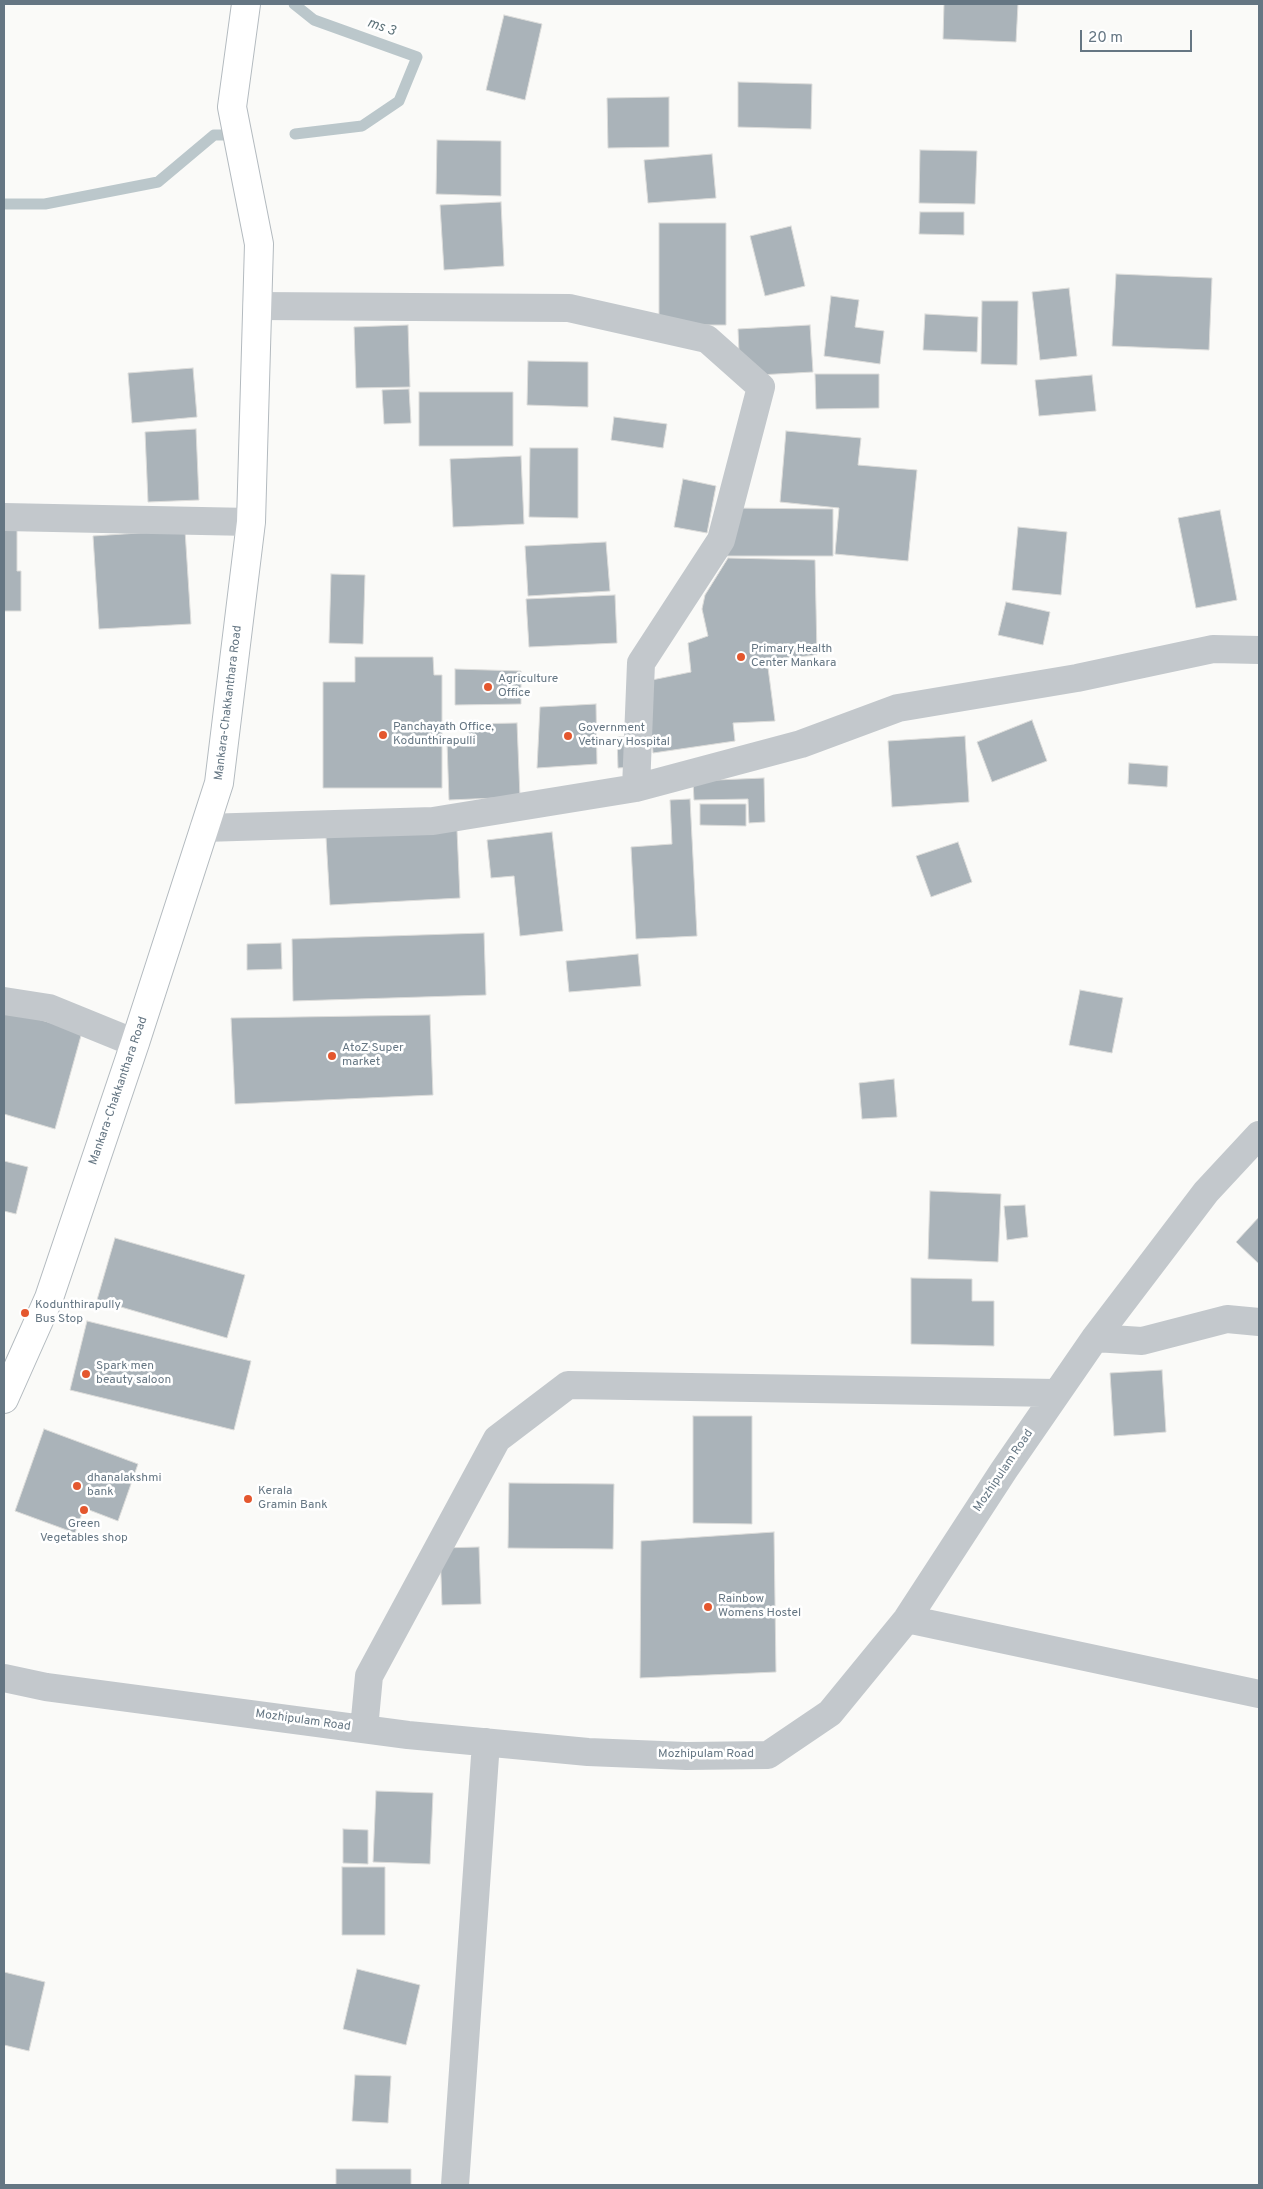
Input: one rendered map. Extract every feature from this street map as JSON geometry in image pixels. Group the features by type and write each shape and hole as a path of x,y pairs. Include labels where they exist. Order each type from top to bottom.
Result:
{"main road":[{"name":"Mankara-Chakkanthara Road","path":"6,1386 49,1298 135,1043 219,783 251,522 259,244 232,107 246,4"}],"street":[{"path":"257,306 569,308 707,339 761,387 721,540 642,663 636,788"},
{"path":"4,517 251,522"},
{"path":"204,828 433,821 636,788 801,744 898,708 1077,678 1213,649 1259,650"},
{"path":"4,1002 49,1008 135,1043"},
{"name":"Mozhipulam Road","path":"4,1678 56,1688 364,1729 486,1742 588,1752 686,1756 768,1755 830,1713 907,1620 1004,1470 1095,1338 1206,1192 1259,1135"},
{"path":"1095,1338 1142,1341 1227,1320 1259,1322"},
{"path":"364,1729 369,1676 497,1439 568,1385 1057,1393"},
{"path":"907,1620 1259,1694"},
{"path":"455,2185 486,1742"}],"building":[{"path":"944,4 1018,4 1016,42 943,39"},
{"path":"504,15 542,24 525,100 486,90"},
{"path":"738,82 812,84 811,129 738,127"},
{"path":"669,97 669,147 608,148 607,98"},
{"path":"437,140 501,141 501,196 436,194"},
{"path":"920,150 977,151 975,204 919,203"},
{"path":"712,154 716,198 648,203 644,160"},
{"path":"501,202 504,266 444,270 440,205"},
{"path":"920,212 964,212 964,235 919,234"},
{"path":"659,223 726,223 726,325 659,325"},
{"path":"791,226 805,286 765,296 750,236"},
{"path":"1116,274 1212,278 1209,350 1112,346"},
{"path":"1069,288 1077,356 1040,360 1032,292"},
{"path":"831,296 859,300 855,327 884,331 880,364 824,356"},
{"path":"982,301 1018,301 1017,365 981,364"},
{"path":"925,314 978,317 977,352 923,350"},
{"path":"408,325 410,387 356,388 354,327"},
{"path":"810,325 813,372 740,376 738,329"},
{"path":"528,361 588,362 588,407 527,405"},
{"path":"193,368 197,417 132,423 128,373"},
{"path":"815,374 879,374 879,408 816,409"},
{"path":"1092,375 1096,411 1039,416 1035,380"},
{"path":"409,389 411,423 384,424 382,390"},
{"path":"419,392 513,392 513,446 419,446"},
{"path":"614,417 667,424 663,448 611,440"},
{"path":"196,429 199,500 148,502 145,432"},
{"path":"786,431 861,438 858,465 917,470 908,561 835,554 839,508 780,502"},
{"path":"530,448 578,448 578,518 529,517"},
{"path":"521,456 524,524 453,527 450,459"},
{"path":"683,479 716,486 707,533 674,527"},
{"path":"726,508 833,509 833,556 726,556"},
{"path":"1220,510 1237,600 1196,608 1178,518"},
{"path":"1018,527 1067,532 1061,595 1012,590"},
{"path":"4,528 17,528 17,571 21,571 21,611 4,611"},
{"path":"185,530 191,624 99,629 93,536"},
{"path":"606,542 610,591 528,596 525,546"},
{"name":"Primary Health Center Mankara","path":"728,558 815,560 817,655 767,660 775,721 733,723 735,741 653,753 647,681 691,672 688,643 708,636 702,609 705,595"},
{"path":"331,574 365,575 363,644 329,643"},
{"path":"615,595 617,643 529,647 526,599"},
{"path":"1006,602 1050,612 1043,645 998,635"},
{"name":"Panchayath Office, Kodunthirapulli","path":"355,657 433,657 434,675 442,675 442,788 323,788 323,682 355,682"},
{"name":"Agriculture Office","path":"455,669 521,671 521,704 455,705"},
{"name":"Government Vetinary Hospital","path":"596,704 597,764 537,768 540,707"},
{"path":"1032,720 1047,761 992,782 977,742"},
{"path":"517,723 520,797 449,800 447,742 469,741 468,724"},
{"path":"631,736 633,767 618,768 617,737"},
{"path":"965,736 969,802 892,807 888,741"},
{"path":"1129,763 1168,766 1167,787 1128,784"},
{"path":"764,778 765,822 749,823 748,799 694,800 693,781"},
{"path":"690,799 697,936 636,939 631,847 672,844 670,800"},
{"path":"700,804 746,804 746,826 700,825"},
{"path":"457,830 460,898 330,905 326,837"},
{"path":"552,832 563,931 520,936 514,876 491,878 487,840"},
{"path":"958,842 972,882 931,897 916,856"},
{"path":"484,933 486,995 293,1001 292,939"},
{"path":"281,943 282,969 247,970 247,944"},
{"path":"638,954 641,986 569,992 566,961"},
{"path":"1080,990 1123,998 1112,1053 1069,1045"},
{"path":"4,1009 82,1032 55,1129 4,1114"},
{"name":"AtoZ Super market","path":"430,1015 433,1095 235,1104 231,1018"},
{"path":"894,1079 897,1117 862,1119 859,1083"},
{"path":"4,1161 28,1167 16,1214 4,1211"},
{"path":"930,1191 1001,1194 998,1262 928,1259"},
{"path":"1025,1205 1028,1237 1007,1240 1004,1206"},
{"path":"1259,1217 1259,1264 1236,1242"},
{"path":"115,1238 245,1275 227,1338 97,1300"},
{"path":"911,1278 972,1279 972,1301 994,1301 994,1346 911,1344"},
{"path":"87,1321 251,1361 234,1430 70,1390"},
{"path":"1162,1370 1166,1432 1114,1436 1110,1373"},
{"path":"693,1416 752,1416 752,1524 693,1523"},
{"name":"dhanalakshmi bank","path":"44,1429 138,1464 118,1521 84,1508 75,1533 15,1511"},
{"path":"509,1483 614,1484 613,1549 508,1548"},
{"name":"Rainbow Womens Hostel","path":"774,1532 776,1672 640,1678 641,1541"},
{"path":"479,1547 481,1604 442,1605 440,1548"},
{"path":"376,1791 433,1793 430,1864 373,1862"},
{"path":"343,1829 368,1830 368,1864 343,1863"},
{"path":"342,1867 385,1867 385,1935 342,1935"},
{"path":"357,1969 420,1985 406,2045 343,2029"},
{"path":"4,1972 45,1982 29,2051 4,2045"},
{"path":"355,2075 391,2076 388,2123 352,2121"},
{"path":"336,2169 411,2169 411,2185 336,2185"}],"waterway":[{"name":"ms 3","path":"294,4 314,20 417,57 399,101 362,126 295,134"},
{"path":"4,204 45,204 158,182 214,135 225,135"}],"place":[{"name":"Primary Health Center Mankara","path":"741,657"},
{"name":"Agriculture Office","path":"488,687"},
{"name":"Panchayath Office, Kodunthirapulli","path":"383,735"},
{"name":"Government Vetinary Hospital","path":"568,736"},
{"name":"AtoZ Super market","path":"332,1056"},
{"name":"Kodunthirapully Bus Stop","path":"25,1313"},
{"name":"Spark men beauty saloon","path":"86,1374"},
{"name":"dhanalakshmi bank","path":"77,1486"},
{"name":"Kerala Gramin Bank","path":"248,1499"},
{"name":"Green Vegetables shop","path":"84,1510"},
{"name":"Rainbow Womens Hostel","path":"708,1607"}]}
